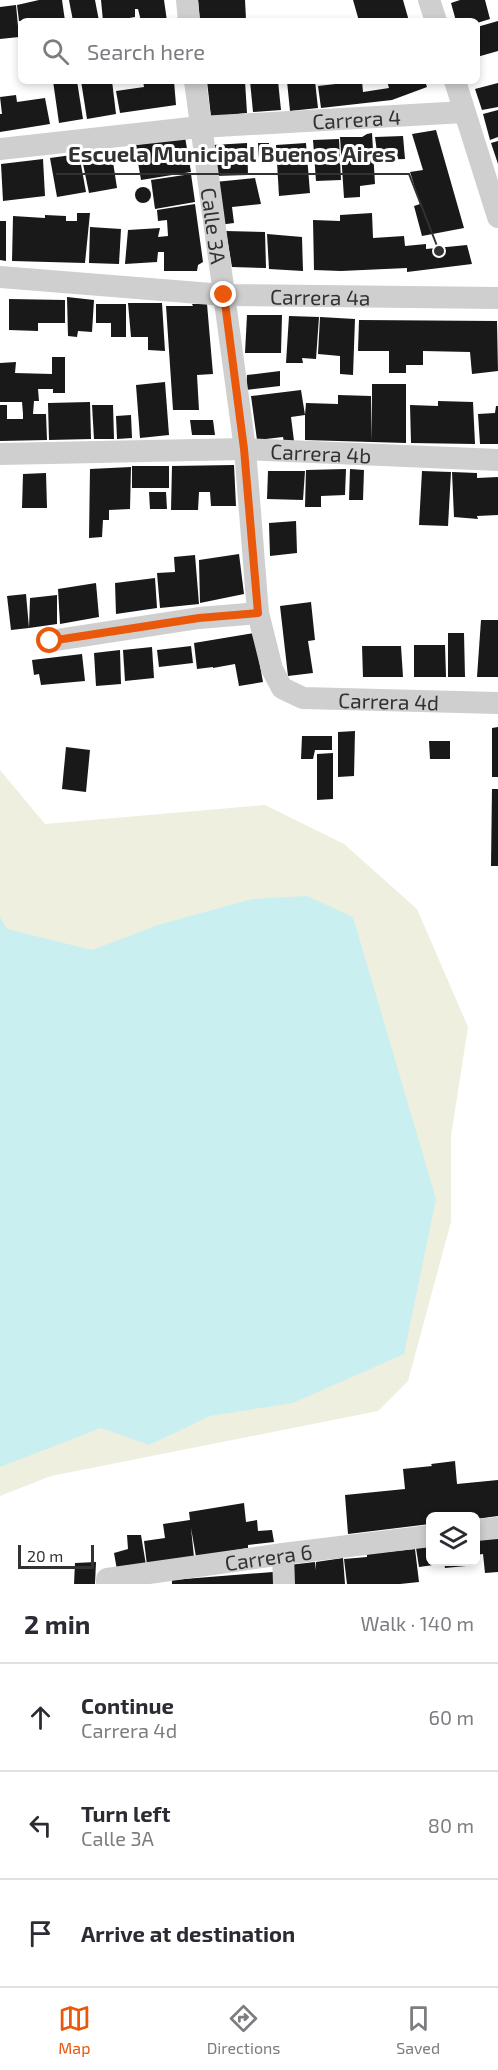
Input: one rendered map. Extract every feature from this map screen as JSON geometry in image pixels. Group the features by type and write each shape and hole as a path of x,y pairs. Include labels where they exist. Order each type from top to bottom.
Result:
{"street":[{"path":"187,0 189,18"},
{"path":"429,0 435,18"},
{"name":"Calle 3A","path":"195,84 244,449 258,613 272,669 282,688"},
{"path":"456,84 498,217"},
{"name":"Carrera 4","path":"0,149 200,127 464,112"},
{"name":"Carrera 4a","path":"0,278 224,295 498,298"},
{"name":"Carrera 4b","path":"0,454 244,449 498,460"},
{"path":"50,641 199,618 258,613"},
{"name":"Carrera 4d","path":"282,688 303,698 498,703"},
{"path":"480,1530 498,1528"},
{"name":"Carrera 6","path":"107,1582 283,1554 426,1536"},
{"path":"283,1554 284,1584"}],"green space":[{"path":"0,770 45,824 265,805 344,844 417,909 468,1027 451,1136 451,1222 408,1381 378,1411 51,1476 0,1496"}],"water":[{"path":"307,896 353,917 436,1199 404,1354 293,1403 210,1416 149,1445 101,1428 0,1467 0,917 7,929 92,950 158,925 252,899"}],"building":[{"path":"39,0 62,0 65,18 19,18 17,5"},
{"path":"69,0 95,0 98,18 72,18"},
{"path":"101,0 164,0 167,18 140,18 138,9 135,9 135,17 103,18"},
{"path":"198,0 245,0 246,18 200,18"},
{"path":"353,0 403,0 408,18 358,18"},
{"path":"460,0 485,0 490,19 480,22 480,18 455,18 451,3"},
{"path":"16,5 18,37 0,39 0,7"},
{"path":"498,21 498,51 480,56 480,26"},
{"path":"498,83 498,107 482,110 475,89"},
{"path":"53,84 77,84 83,119 59,123"},
{"path":"81,84 112,84 116,114 87,119"},
{"path":"144,84 174,84 176,105 120,113 116,91 144,87"},
{"path":"207,84 245,84 247,113 211,117"},
{"path":"250,84 278,84 281,110 253,112"},
{"path":"287,84 315,84 318,108 290,111"},
{"path":"362,84 363,92 389,88 388,84 426,84 427,87 392,100 321,108 318,86"},
{"path":"16,95 17,102 45,98 50,124 0,132 0,114 2,114 0,97"},
{"path":"498,110 498,137 490,140 483,114"},
{"path":"436,130 464,228 422,236 414,206 420,204 410,172 423,170 412,134"},
{"path":"372,133 375,184 360,186 360,197 344,198 340,137 362,137"},
{"path":"403,136 405,159 378,160 375,137"},
{"path":"185,137 191,172 141,180 135,145"},
{"path":"339,139 341,180 316,181 313,140"},
{"path":"498,141 498,164 491,143"},
{"path":"247,143 248,175 214,176 213,145"},
{"path":"258,143 269,143 270,159 259,159"},
{"path":"306,143 310,193 279,196 276,145"},
{"path":"111,149 117,188 89,193 81,154"},
{"path":"79,154 86,192 57,197 50,158"},
{"path":"43,159 45,196 3,201 1,164"},
{"path":"191,174 195,202 155,209 151,180"},
{"path":"255,178 261,204 232,207 234,223 219,225 215,182"},
{"path":"143,187 151,195 143,203 135,195"},
{"path":"195,204 203,262 198,265 197,271 164,271 164,252 158,252 157,262 125,264 128,230 160,228 158,237 168,236 167,220 158,221 157,210"},
{"path":"77,213 90,213 85,263 12,261 13,216 45,218 45,215 66,216 66,221 77,221"},
{"path":"372,213 373,238 404,236 405,246 426,244 426,249 467,245 472,264 407,272 407,268 314,270 313,220 340,221 340,215"},
{"path":"0,221 6,221 6,261 0,260"},
{"path":"90,227 121,229 119,264 89,263"},
{"path":"226,231 265,232 266,268 232,267"},
{"path":"267,234 302,237 303,271 269,269"},
{"path":"67,297 94,300 92,332 78,331 77,337 68,336"},
{"path":"9,299 65,300 65,323 38,323 38,331 9,330"},
{"path":"128,303 162,303 165,351 148,350 148,337 131,337"},
{"path":"96,304 126,304 126,337 111,337 111,323 96,323"},
{"path":"192,304 207,304 213,374 197,375 199,410 173,410 166,306 193,306"},
{"path":"247,315 282,315 281,353 245,353"},
{"path":"289,316 319,317 316,359 302,358 303,363 286,363"},
{"path":"320,317 355,319 353,375 340,374 340,356 318,354"},
{"path":"359,320 497,321 498,371 472,374 470,352 423,351 423,365 406,365 406,373 389,373 389,351 358,351"},
{"path":"52,357 65,357 65,393 53,393 53,389 38,389 39,401 34,401 33,414 46,414 47,440 0,441 0,405 7,405 7,419 23,419 23,414 22,402 0,402 0,363 16,362 15,373 52,374"},
{"path":"280,371 280,386 246,390 247,375"},
{"path":"165,382 169,435 140,438 136,385"},
{"path":"372,384 406,384 406,443 372,442"},
{"path":"301,390 305,415 291,417 294,441 284,442 283,437 257,440 251,396"},
{"path":"338,395 371,396 372,442 305,440 306,403 338,404"},
{"path":"438,401 473,402 475,444 411,443 410,405 438,406"},
{"path":"90,402 91,439 49,440 48,403"},
{"path":"92,405 113,405 114,439 94,439"},
{"path":"496,406 498,406 498,444 480,444 478,414 495,413"},
{"path":"131,415 132,438 117,439 116,416"},
{"path":"190,420 213,420 215,435 192,435"},
{"path":"234,465 236,506 211,506 210,492 199,492 198,510 171,510 172,466"},
{"path":"132,466 169,466 169,488 132,488"},
{"path":"131,467 130,509 109,510 109,520 103,520 102,537 89,538 90,469"},
{"path":"346,469 345,495 321,496 321,507 305,507 306,470"},
{"path":"350,469 364,470 363,500 349,500"},
{"path":"268,471 305,471 303,500 267,499"},
{"path":"422,471 451,472 448,526 419,525"},
{"path":"452,472 477,473 477,478 498,477 498,515 477,516 478,519 454,517"},
{"path":"46,473 47,508 22,508 23,474"},
{"path":"149,492 166,492 167,509 150,509"},
{"path":"296,521 297,553 270,556 269,523"},
{"path":"239,554 244,594 200,603 199,560"},
{"path":"195,555 199,604 160,608 157,573 175,572 174,557"},
{"path":"155,578 157,608 116,614 115,583"},
{"path":"96,583 99,617 60,624 58,589"},
{"path":"26,594 29,628 11,630 7,596"},
{"path":"57,595 57,624 29,628 30,598"},
{"path":"311,602 315,640 308,641 313,673 288,676 280,606"},
{"path":"481,620 498,620 498,677 477,677"},
{"path":"254,633 263,682 239,686 235,664 197,669 194,643"},
{"path":"448,633 464,633 465,677 448,677"},
{"path":"414,645 445,645 446,677 414,677"},
{"path":"191,646 193,663 159,667 157,650"},
{"path":"362,646 401,646 403,677 363,677"},
{"path":"152,647 154,678 125,681 123,650"},
{"path":"120,650 121,684 96,686 94,653"},
{"path":"82,654 85,681 41,685 39,674 34,675 32,660"},
{"path":"498,727 498,777 492,777 492,728"},
{"path":"355,731 354,776 338,777 338,732"},
{"path":"302,736 332,736 332,750 315,750 313,759 301,759"},
{"path":"429,741 450,741 450,759 430,759"},
{"path":"66,747 90,750 86,792 62,789"},
{"path":"333,753 333,799 317,800 317,754"},
{"path":"492,789 498,789 498,866 491,866"},
{"path":"455,1461 457,1484 498,1480 498,1516 480,1518 480,1512 426,1512 426,1524 348,1534 345,1495 405,1489 403,1469 432,1466 431,1464"},
{"path":"244,1503 246,1522 257,1520 258,1531 272,1530 274,1542 248,1545 248,1548 196,1557 191,1528 194,1557 147,1565 144,1541 165,1538 163,1524 190,1520 189,1512"},
{"path":"498,1534 498,1572 485,1573 483,1554 480,1554 480,1536"},
{"path":"127,1535 141,1535 146,1565 117,1570 114,1553 128,1549"},
{"path":"426,1547 426,1566 419,1567 416,1548"},
{"path":"415,1549 419,1582 347,1584 344,1559"},
{"path":"343,1558 345,1584 291,1584 289,1565 315,1562 316,1570 316,1562"},
{"path":"96,1562 95,1584 74,1584 75,1563"},
{"path":"273,1572 273,1584 172,1584 172,1580"}],"place":[{"name":"Escuela Municipal Buenos Aires","path":"439,251"}],"route":[{"path":"50,641 199,618 258,613 244,449 224,295"}]}
